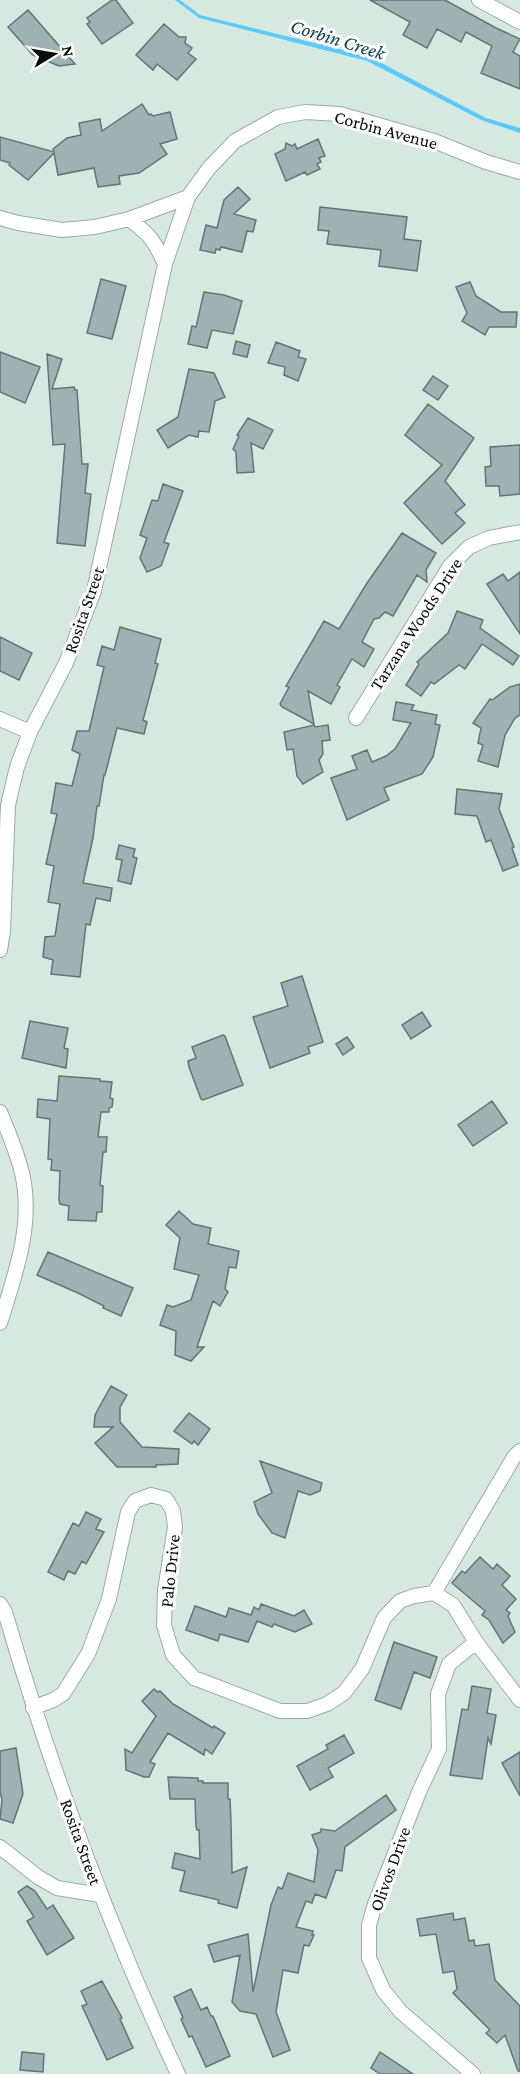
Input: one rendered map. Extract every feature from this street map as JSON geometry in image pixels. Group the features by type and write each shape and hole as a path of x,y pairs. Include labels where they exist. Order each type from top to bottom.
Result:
{"street":[{"path":"479,0 520,22"},
{"name":"Corbin Avenue","path":"188,197 209,168 235,141 278,117 305,112 340,114 434,141 486,162 520,172"},
{"path":"0,218 18,224 62,231 95,227 129,219 188,197"},
{"name":"Rosita Street","path":"0,950 3,931 8,805 17,766 30,732 66,663 94,591 165,264 188,197"},
{"path":"129,219 155,242 165,264"},
{"name":"Tarzana Woods Drive","path":"356,718 450,566 469,547 489,537 520,532"},
{"path":"0,719 30,732"},
{"path":"0,1112 22,1174 26,1215 19,1262 0,1323"},
{"path":"520,1451 514,1457 434,1593 453,1605 476,1642 520,1700"},
{"name":"Palo Drive","path":"33,1708 53,1701 63,1694 88,1654 109,1599 128,1512 135,1501 151,1494 166,1499 173,1511 175,1527 165,1590 164,1625 173,1655 194,1678 280,1711 307,1711 327,1704 344,1693 362,1669 384,1618 400,1602 414,1596 434,1593"},
{"name":"Rosita Street","path":"0,1604 5,1612 33,1708 100,1895 138,1989 178,2074"},
{"name":"Olivos Drive","path":"473,2074 400,2012 383,1990 369,1958 369,1925 419,1792 439,1749 438,1694 449,1664 476,1642"},
{"path":"0,1847 38,1877 57,1888 100,1895"}],"water":[{"path":"175,0 180,0 200,15 368,56 486,118 520,128 520,133 481,120 367,61 199,18"}],"building":[{"path":"112,0 116,0 133,23 102,44 87,24 90,22 87,18"},
{"path":"370,0 445,0 520,39 513,52 520,56 520,89 481,73 492,46 466,32 461,42 437,29 427,48 403,35 410,22"},
{"path":"28,10 75,64 59,66 33,55 8,27"},
{"path":"164,24 179,37 186,37 185,43 192,48 188,53 196,59 177,80 157,64 153,70 136,55"},
{"path":"142,104 149,115 170,112 177,139 160,144 167,154 139,173 119,176 120,184 98,187 94,168 58,175 54,153 28,180 9,165 10,163 0,160 0,137 54,152 53,149 67,138 81,135 79,123 100,119 102,131"},
{"path":"318,139 325,156 319,158 321,162 317,164 320,169 307,175 305,172 286,181 275,154 285,149 286,143 292,146 295,144 297,149"},
{"path":"238,187 250,199 234,214 256,220 253,232 247,231 242,252 221,247 220,250 216,249 215,253 200,250 206,225 217,228 224,200"},
{"path":"320,207 407,217 404,239 421,241 417,271 379,266 381,250 327,244 329,231 318,230"},
{"path":"101,279 126,286 112,339 87,333"},
{"path":"470,282 476,296 501,312 517,312 516,327 489,327 485,335 462,321 467,313 456,287"},
{"path":"204,292 242,301 233,334 212,330 207,348 188,344 192,326 196,327"},
{"path":"236,341 250,345 247,357 233,354"},
{"path":"276,342 300,351 298,357 306,359 298,381 284,375 285,367 268,363"},
{"path":"0,352 40,367 25,403 0,392"},
{"path":"47,354 62,359 52,389 74,387 77,390 82,464 88,464 85,493 91,494 85,546 57,543 65,444 53,445"},
{"path":"189,369 214,373 225,397 215,401 209,432 199,431 198,437 189,435 168,448 157,430 178,417"},
{"path":"433,376 448,386 438,400 423,390"},
{"path":"428,404 474,438 445,481 465,505 455,513 465,523 442,544 404,503 442,465 405,435"},
{"path":"248,418 273,430 263,449 251,443 254,472 237,473 236,452 233,449 239,436 237,435"},
{"path":"520,445 520,494 500,496 499,486 486,486 485,467 491,466 490,447"},
{"path":"163,484 183,491 164,542 169,544 161,566 147,572 140,558 147,538 140,535 152,500 158,501"},
{"path":"402,533 436,553 426,570 427,582 417,575 393,616 385,612 379,618 374,619 362,642 374,649 364,667 352,659 337,685 340,687 331,704 308,691 314,724 282,707 280,704 289,687 286,686 324,621 339,629 367,583"},
{"path":"520,572 520,634 487,584 503,574 508,581"},
{"path":"457,611 483,620 480,628 519,656 513,665 482,644 465,669 459,665 434,684 431,682 421,696 406,685 419,664 417,662 448,633"},
{"path":"120,627 161,639 155,663 158,664 143,720 147,722 144,734 117,728 104,775 99,806 97,806 83,883 112,888 110,901 96,898 90,925 86,924 80,977 51,974 53,960 43,957 45,937 55,936 60,904 48,902 54,866 46,864 57,814 51,813 56,783 72,786 80,754 72,750 77,731 89,731 104,667 97,665 102,646 114,650"},
{"path":"0,637 32,653 19,680 0,671"},
{"path":"520,684 520,715 515,718 505,735 498,767 478,761 483,745 478,743 481,728 473,723 490,699"},
{"path":"396,702 414,705 411,710 437,715 435,724 440,725 433,757 422,774 384,788 389,800 347,820 331,778 357,769 352,756 367,750 372,762 395,749 411,723 393,720"},
{"path":"314,725 315,727 328,725 330,740 322,741 323,754 319,760 323,772 303,784 297,776 293,749 287,750 284,732"},
{"path":"457,789 502,794 499,809 514,847 512,848 518,865 503,871 491,840 486,842 477,816 455,814"},
{"path":"119,845 135,849 133,857 137,858 131,884 118,881 122,860 116,859"},
{"path":"302,976 323,1042 308,1047 310,1053 270,1068 253,1017 288,1006 281,983"},
{"path":"422,1012 431,1026 411,1039 402,1025"},
{"path":"30,1021 68,1028 64,1048 68,1049 66,1068 22,1058"},
{"path":"223,1035 243,1085 203,1100 189,1067 188,1061 196,1058 192,1047"},
{"path":"347,1037 354,1047 343,1055 336,1044"},
{"path":"59,1076 112,1082 110,1098 113,1099 112,1107 109,1108 109,1112 101,1112 98,1137 107,1137 100,1185 103,1186 102,1212 97,1212 96,1221 68,1220 69,1206 60,1204 59,1200 60,1171 51,1170 52,1160 48,1159 50,1119 37,1117 38,1099 57,1101"},
{"path":"492,1101 507,1123 473,1146 458,1125"},
{"path":"179,1211 193,1224 211,1228 208,1244 239,1251 236,1268 229,1267 225,1289 228,1292 220,1306 213,1301 197,1347 204,1347 191,1361 175,1355 176,1331 160,1325 167,1305 173,1307 191,1300 199,1275 174,1269 180,1238 166,1225"},
{"path":"48,1252 133,1288 121,1316 78,1293 37,1275"},
{"path":"111,1386 127,1395 120,1407 120,1422 142,1447 179,1449 178,1464 156,1465 156,1467 117,1467 95,1443 113,1427 94,1427 95,1415"},
{"path":"189,1413 210,1429 198,1445 194,1441 192,1444 174,1431"},
{"path":"260,1461 322,1483 320,1491 310,1495 298,1491 285,1538 272,1533 258,1514 254,1502 272,1493"},
{"path":"86,1512 101,1519 96,1529 104,1532 86,1564 82,1561 75,1574 68,1571 64,1580 48,1572 73,1523 79,1526"},
{"path":"480,1557 493,1569 497,1564 510,1576 502,1585 516,1599 506,1610 510,1613 508,1616 515,1632 503,1643 489,1620 482,1615 485,1611 452,1583 462,1571 465,1573"},
{"path":"261,1604 294,1616 304,1610 312,1624 295,1632 274,1624 272,1627 257,1621 248,1642 220,1634 218,1641 186,1630 195,1606 226,1617 229,1608 251,1615 254,1607 259,1610"},
{"path":"394,1642 437,1657 430,1678 414,1672 401,1709 375,1700"},
{"path":"472,1686 491,1689 487,1713 496,1715 491,1744 488,1738 482,1779 450,1775 462,1709 468,1710"},
{"path":"154,1689 160,1691 173,1704 225,1733 212,1754 205,1749 204,1755 168,1733 150,1762 155,1764 149,1777 144,1777 126,1770 125,1749 132,1753 156,1716 142,1701"},
{"path":"344,1735 354,1753 328,1768 333,1777 310,1790 297,1766 328,1749 326,1745"},
{"path":"16,1748 23,1794 13,1823 0,1819 2,1800 0,1751"},
{"path":"520,1752 520,1796 502,1763"},
{"path":"168,1777 198,1778 198,1781 203,1781 203,1783 228,1783 232,1873 247,1867 237,1908 218,1903 219,1900 180,1891 185,1871 172,1868 175,1853 200,1859 199,1830 196,1826 195,1799 170,1799"},
{"path":"386,1795 396,1810 345,1847 342,1871 336,1870 326,1898 315,1894 312,1903 306,1901 296,1927 313,1931 312,1935 314,1935 309,1946 304,1945 298,1973 283,1970 276,2012 290,2050 273,2057 256,2014 240,2011 232,2002 240,1955 214,1962 208,1945 248,1934 253,1992 271,1905 278,1887 282,1889 288,1873 314,1882 318,1850 312,1835 321,1832 321,1829 335,1831"},
{"path":"27,1886 35,1891 47,1909 53,1905 74,1938 47,1955 27,1921 34,1917 18,1892"},
{"path":"453,1913 454,1920 465,1918 469,1941 474,1940 475,1946 489,1944 495,1980 520,2006 520,2071 518,2071 505,2035 497,2043 486,2033 490,2030 453,1993 457,1989 454,1971 443,1973 436,1934 420,1936 417,1919"},
{"path":"102,1981 122,2018 120,2019 133,2048 107,2060 82,2006 87,2004 81,1991"},
{"path":"191,1989 201,2010 207,2007 213,2016 230,2056 206,2067 192,2036 189,2037 174,1997"},
{"path":"22,2052 44,2054 43,2072 20,2070"},
{"path":"380,2052 413,2074 380,2074 371,2068"}],"water label":[{"name":"Corbin Creek","path":"338,39"}]}
